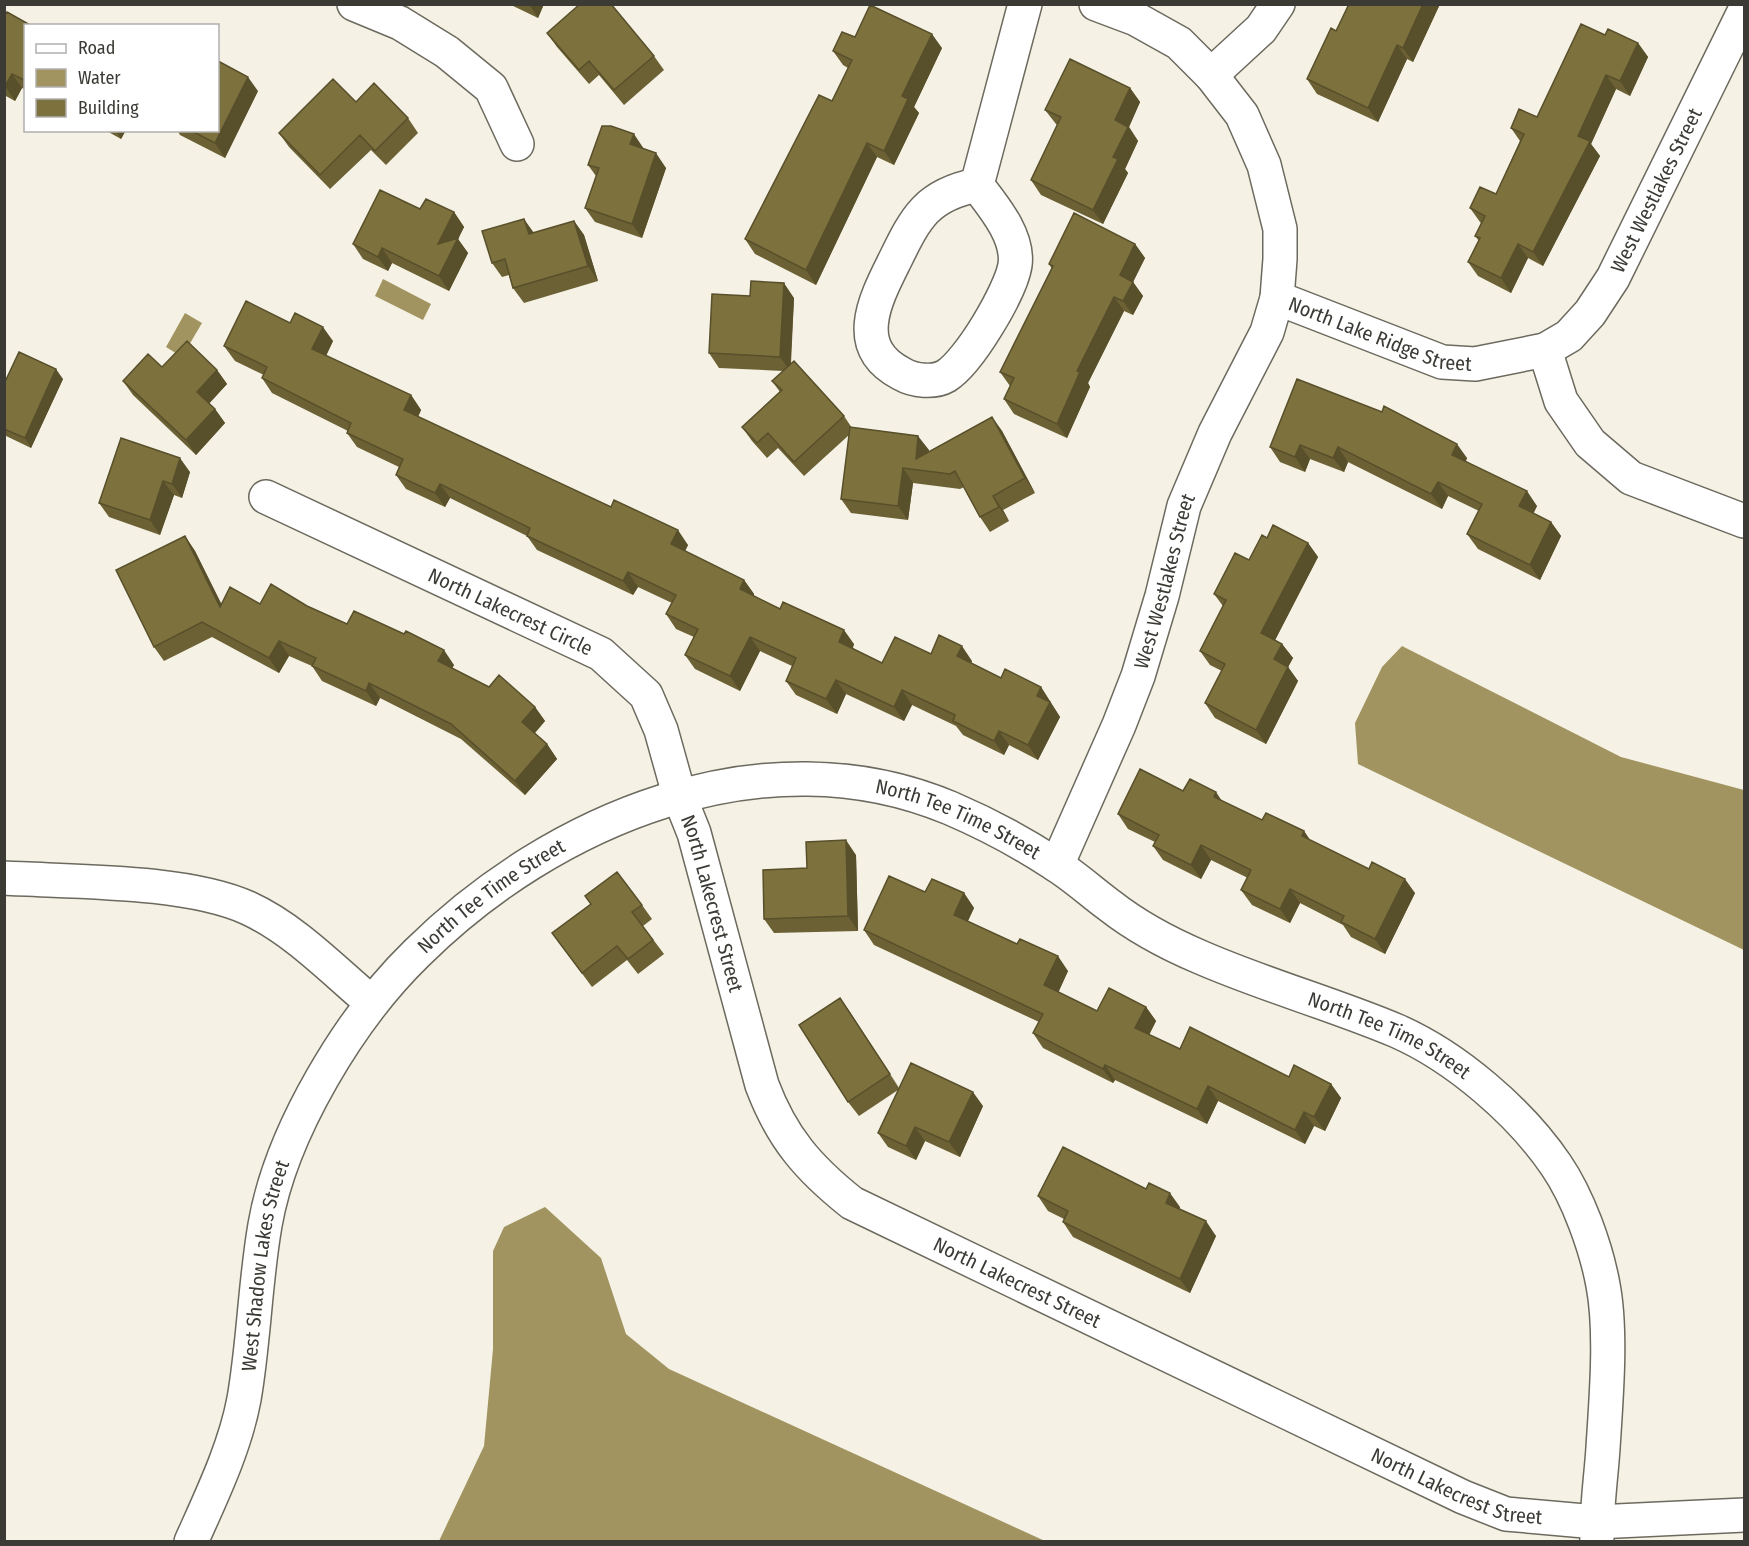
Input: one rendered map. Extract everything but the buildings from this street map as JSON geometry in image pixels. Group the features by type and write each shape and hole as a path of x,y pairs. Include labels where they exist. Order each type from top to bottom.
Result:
{"street":[{"path":"354,4 400,23 438,46 491,88 517,144"},
{"path":"977,185 1025,4"},
{"name":"North Lake Ridge Street","path":"1096,4 1136,19 1179,43 1211,75 1242,115 1264,165 1280,229 1277,298 1442,362 1475,364 1545,350"},
{"path":"1211,75 1261,29 1278,4"},
{"name":"West Westlakes Street","path":"1545,350 1569,336 1590,313 1613,278 1744,12"},
{"path":"977,185 1002,218 1010,239 1015,264 1010,279 976,346 964,361 945,376 926,380 908,377 888,367 874,348 870,325 874,302 918,219 944,195 977,185"},
{"name":"West Westlakes Street","path":"1057,865 1119,725 1138,676 1162,596 1184,506 1215,433 1267,332 1277,298"},
{"path":"1545,350 1561,401 1590,443 1598,450 1631,478 1744,521"},
{"name":"North Lakecrest Circle","path":"266,497 601,654 646,695 661,730 680,798"},
{"name":"North Tee Time Street","path":"371,1002 416,953 478,897 526,866 618,816 734,783 774,778 827,779 900,792 948,807 1057,865 1112,908 1154,936 1204,959 1401,1033 1462,1068 1508,1109 1556,1166 1581,1212 1604,1286 1607,1364 1597,1532"},
{"name":"North Lakecrest Street","path":"680,798 694,833 770,1106 793,1144 827,1183 852,1203 1463,1497 1506,1514 1597,1532"},
{"path":"4,878 156,888 210,896 248,908 280,927 371,1002"},
{"name":"West Shadow Lakes Street","path":"191,1542 214,1492 243,1406 265,1222 288,1149 337,1051 371,1002"},
{"path":"1597,1532 1744,1515"}],"water":[{"path":"383,279 431,304 423,320 375,296"},
{"path":"185,313 202,323 182,357 166,347"},
{"path":"1402,646 1621,757 1744,790 1744,950 1358,764 1355,723 1382,667"},
{"path":"545,1207 601,1258 626,1334 669,1369 1045,1541 439,1541 484,1446 493,1349 493,1251 504,1227"}]}
